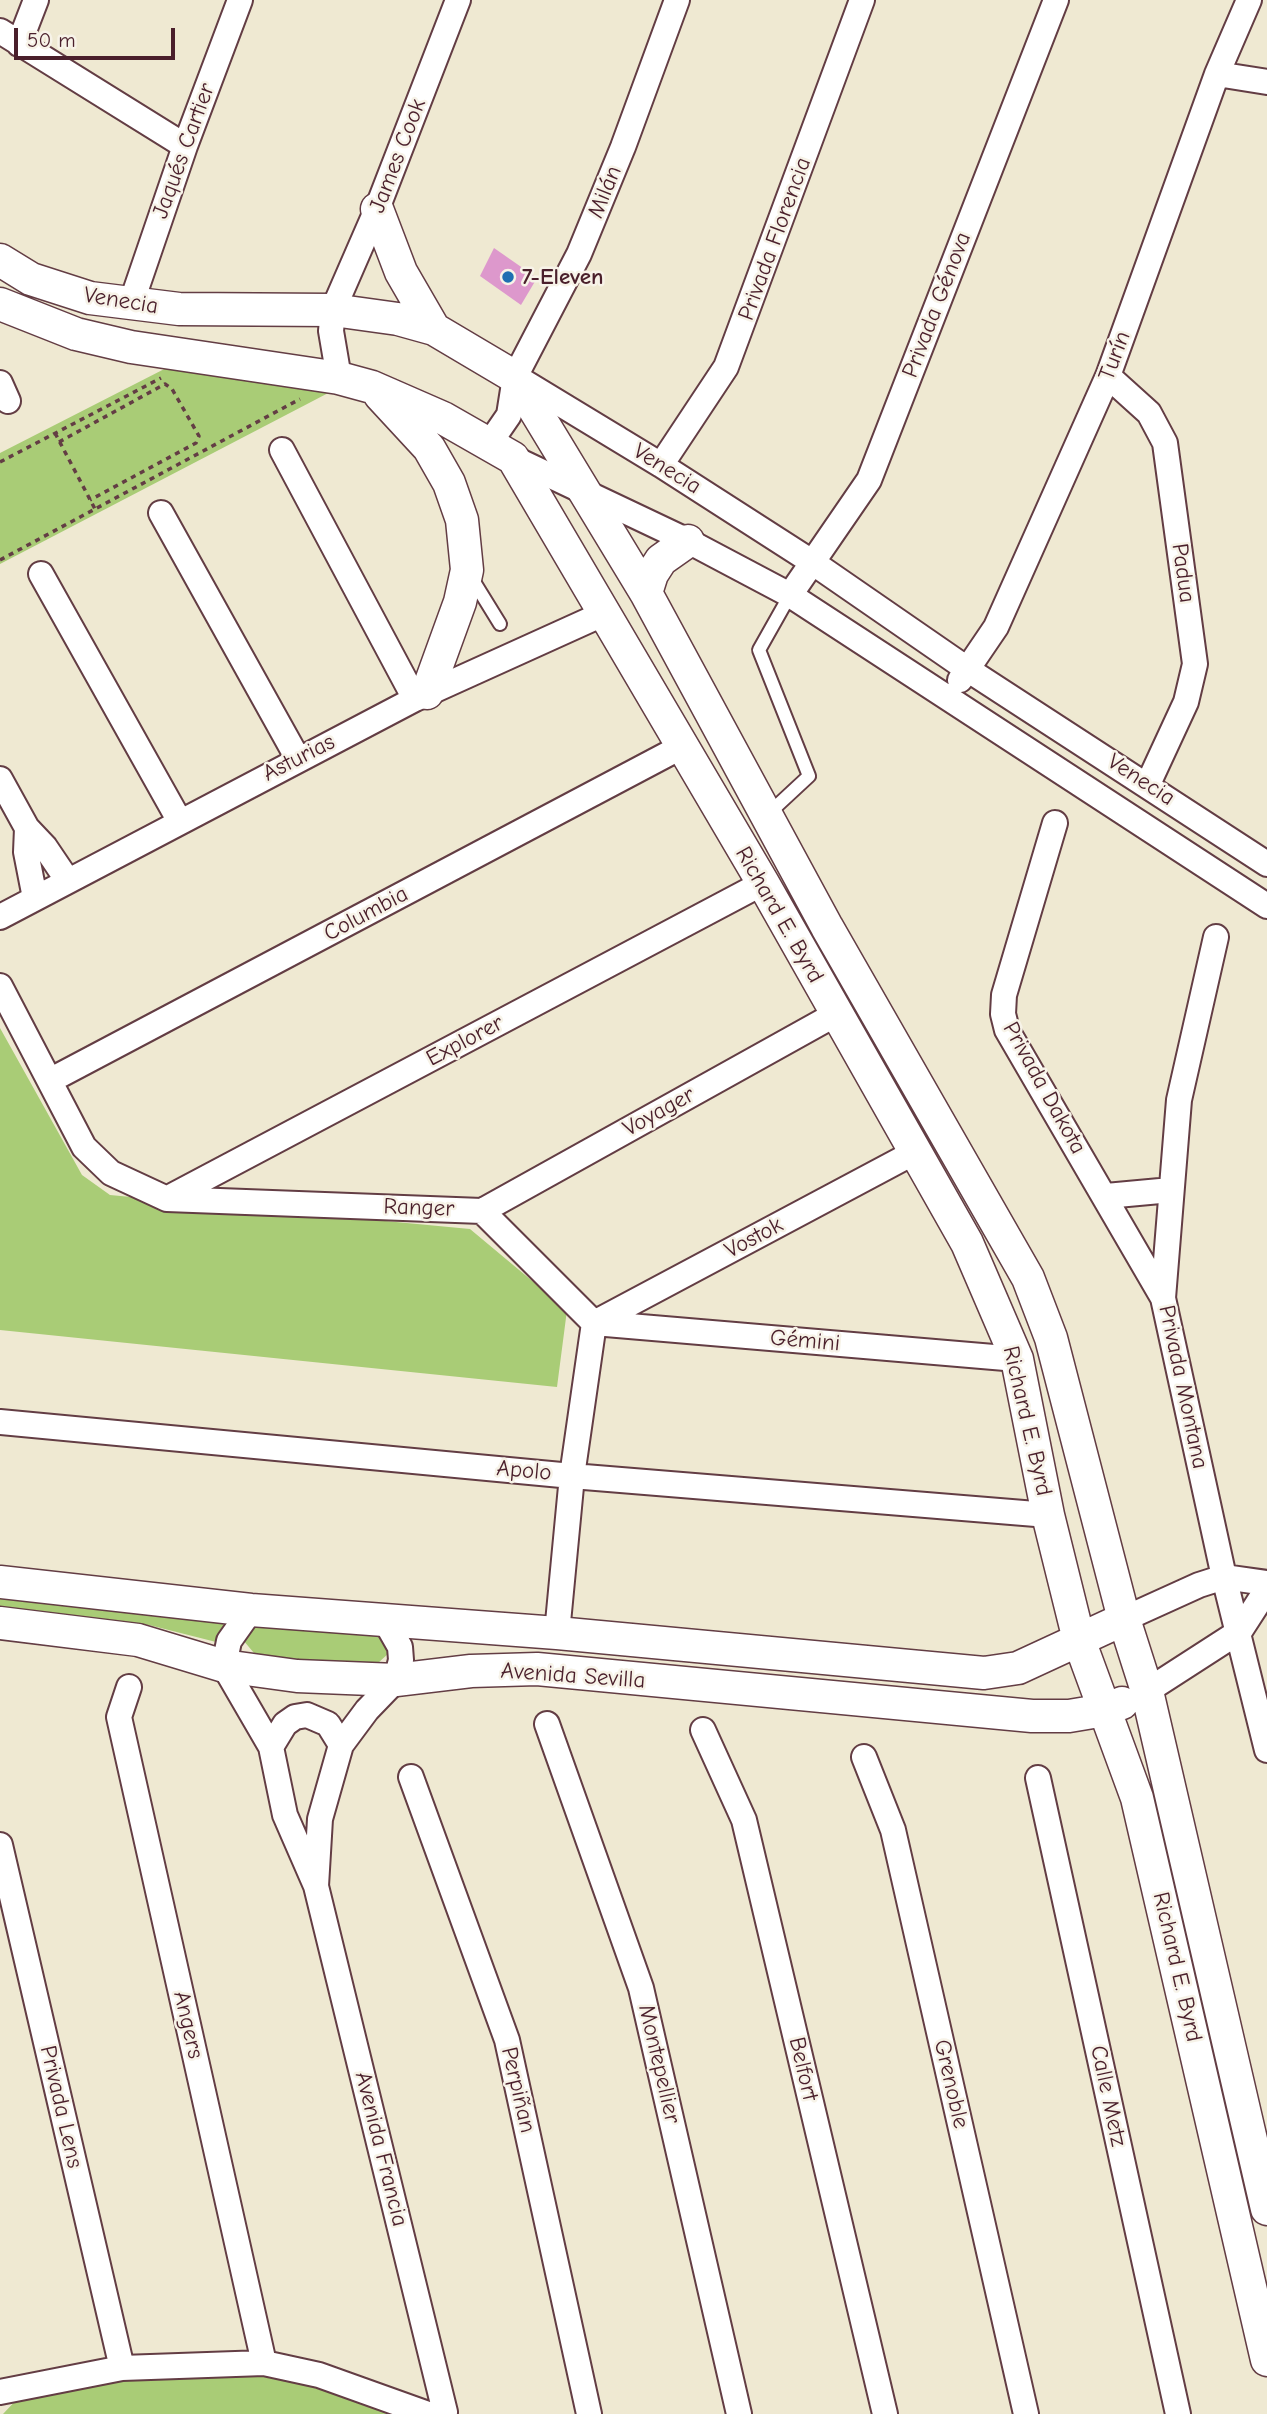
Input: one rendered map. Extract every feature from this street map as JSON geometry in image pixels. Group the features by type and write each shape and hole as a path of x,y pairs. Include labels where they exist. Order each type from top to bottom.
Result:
{"street":[{"name":"Jaqués Cartier","path":"131,304 185,146 240,0"},
{"name":"James Cook","path":"333,310 377,209 458,0"},
{"name":"Milán","path":"501,451 515,377 579,254 623,147 677,0"},
{"name":"Privada Florencia","path":"662,465 726,367 735,347 862,0"},
{"name":"Privada Génova","path":"790,595 869,480 1056,0"},
{"name":"Turín","path":"948,698 996,627 1108,376 1217,74 1249,0"},
{"path":"33,1 10,38 185,146"},
{"path":"1217,74 1267,82"},
{"path":"377,209 401,272 433,329"},
{"name":"Venecia","path":"0,260 31,279 61,290 131,304 179,309 333,310 368,313 433,329 662,465 812,562 967,669 1148,784 1267,864"},
{"name":"Venecia","path":"0,304 76,334 197,359 339,377 411,403 501,451 688,541 790,595 1267,905"},
{"path":"333,310 331,331 339,377"},
{"name":"Padua","path":"1108,376 1149,413 1165,443 1195,664 1186,702 1148,784"},
{"name":"Richard E. Byrd","path":"515,377 646,593 767,815 1028,1278 1051,1338 1124,1619 1147,1691 1267,2209"},
{"path":"372,387 429,448 449,483 462,520 467,570 460,602 421,696"},
{"path":"282,450 421,696"},
{"name":"Richard E. Byrd","path":"501,451 605,613 763,883 967,1243 1017,1359 1048,1515 1079,1640 1137,1798 1267,2360"},
{"path":"161,513 298,759"},
{"path":"646,593 652,573 662,560 688,541"},
{"path":"41,574 179,820"},
{"name":"Asturias","path":"0,917 179,820 421,696 605,613"},
{"name":"Columbia","path":"51,1080 681,747"},
{"path":"0,779 27,828 45,847 68,881"},
{"name":"Privada Dakota","path":"1055,823 1004,995 1003,1014 1007,1030 1163,1298"},
{"path":"27,828 26,852 35,898"},
{"name":"Explorer","path":"167,1199 763,883"},
{"name":"Privada Montana","path":"1216,937 1180,1100 1163,1298 1224,1577 1240,1631 1267,1750"},
{"name":"Ranger","path":"0,986 94,1159 111,1173 145,1186 167,1199 482,1211 594,1323"},
{"name":"Voyager","path":"482,1211 836,1014"},
{"name":"Vostok","path":"594,1323 915,1152"},
{"path":"1106,1196 1171,1189"},
{"path":"557,1633 572,1476 594,1323"},
{"name":"Gémini","path":"594,1323 1017,1359"},
{"name":"Apolo","path":"0,1422 572,1476 1048,1515"},
{"path":"1124,1619 1199,1585 1224,1577 1267,1583"},
{"name":"Avenida Sevilla","path":"0,1582 251,1610 557,1633 984,1673 1018,1668 1124,1619"},
{"path":"1147,1691 1240,1631 1267,1589"},
{"path":"224,1666 229,1641 251,1610"},
{"path":"384,1619 400,1647 401,1660 396,1680"},
{"name":"Avenida Sevilla","path":"0,1623 138,1640 224,1666 297,1676 396,1680 471,1671 537,1669 1032,1716 1069,1716 1105,1710 1147,1691"},
{"name":"Avenida Francia","path":"224,1666 271,1747 285,1815 316,1886 442,2414"},
{"name":"Avenida Francia","path":"316,1886 320,1819 341,1745 367,1710 396,1680"},
{"name":"Angers","path":"129,1687 119,1717 264,2363"},
{"path":"271,1747 285,1724 307,1715 328,1724 341,1745"},
{"name":"Montepellier","path":"547,1724 641,1988 740,2414"},
{"name":"Belfort","path":"703,1730 744,1820 885,2414"},
{"name":"Grenoble","path":"864,1757 893,1830 1026,2414"},
{"name":"Perpiñan","path":"411,1777 507,2040 589,2414"},
{"name":"Calle Metz","path":"1038,1778 1178,2414"},
{"name":"Privada Lens","path":"0,1845 122,2368"},
{"path":"0,2392 122,2368 264,2363 319,2375 442,2414"}],"lane":[{"path":"467,570 500,624"},
{"path":"767,815 809,776 759,650 790,595"}],"path":[{"path":"0,462 197,359"},
{"path":"59,442 165,384 173,389 199,436 196,443 90,500"},
{"path":"0,560 303,397"},
{"path":"55,433 95,509"}],"green space":[{"path":"178,362 334,390 0,564 0,453"},
{"path":"0,1028 82,1175 110,1195 470,1229 567,1310 557,1387 0,1330"},
{"path":"0,1593 225,1616 220,1643 149,1625 0,1607"},
{"path":"254,1626 383,1631 389,1653 378,1663 290,1661 262,1657 254,1653 243,1640"},
{"path":"186,2371 277,2375 389,2410 389,2414 3,2414 20,2396"}],"building":[{"name":"7-Eleven","path":"494,248 537,278 521,305 480,276"}],"place":[{"name":"7-Eleven","path":"508,277"}]}
